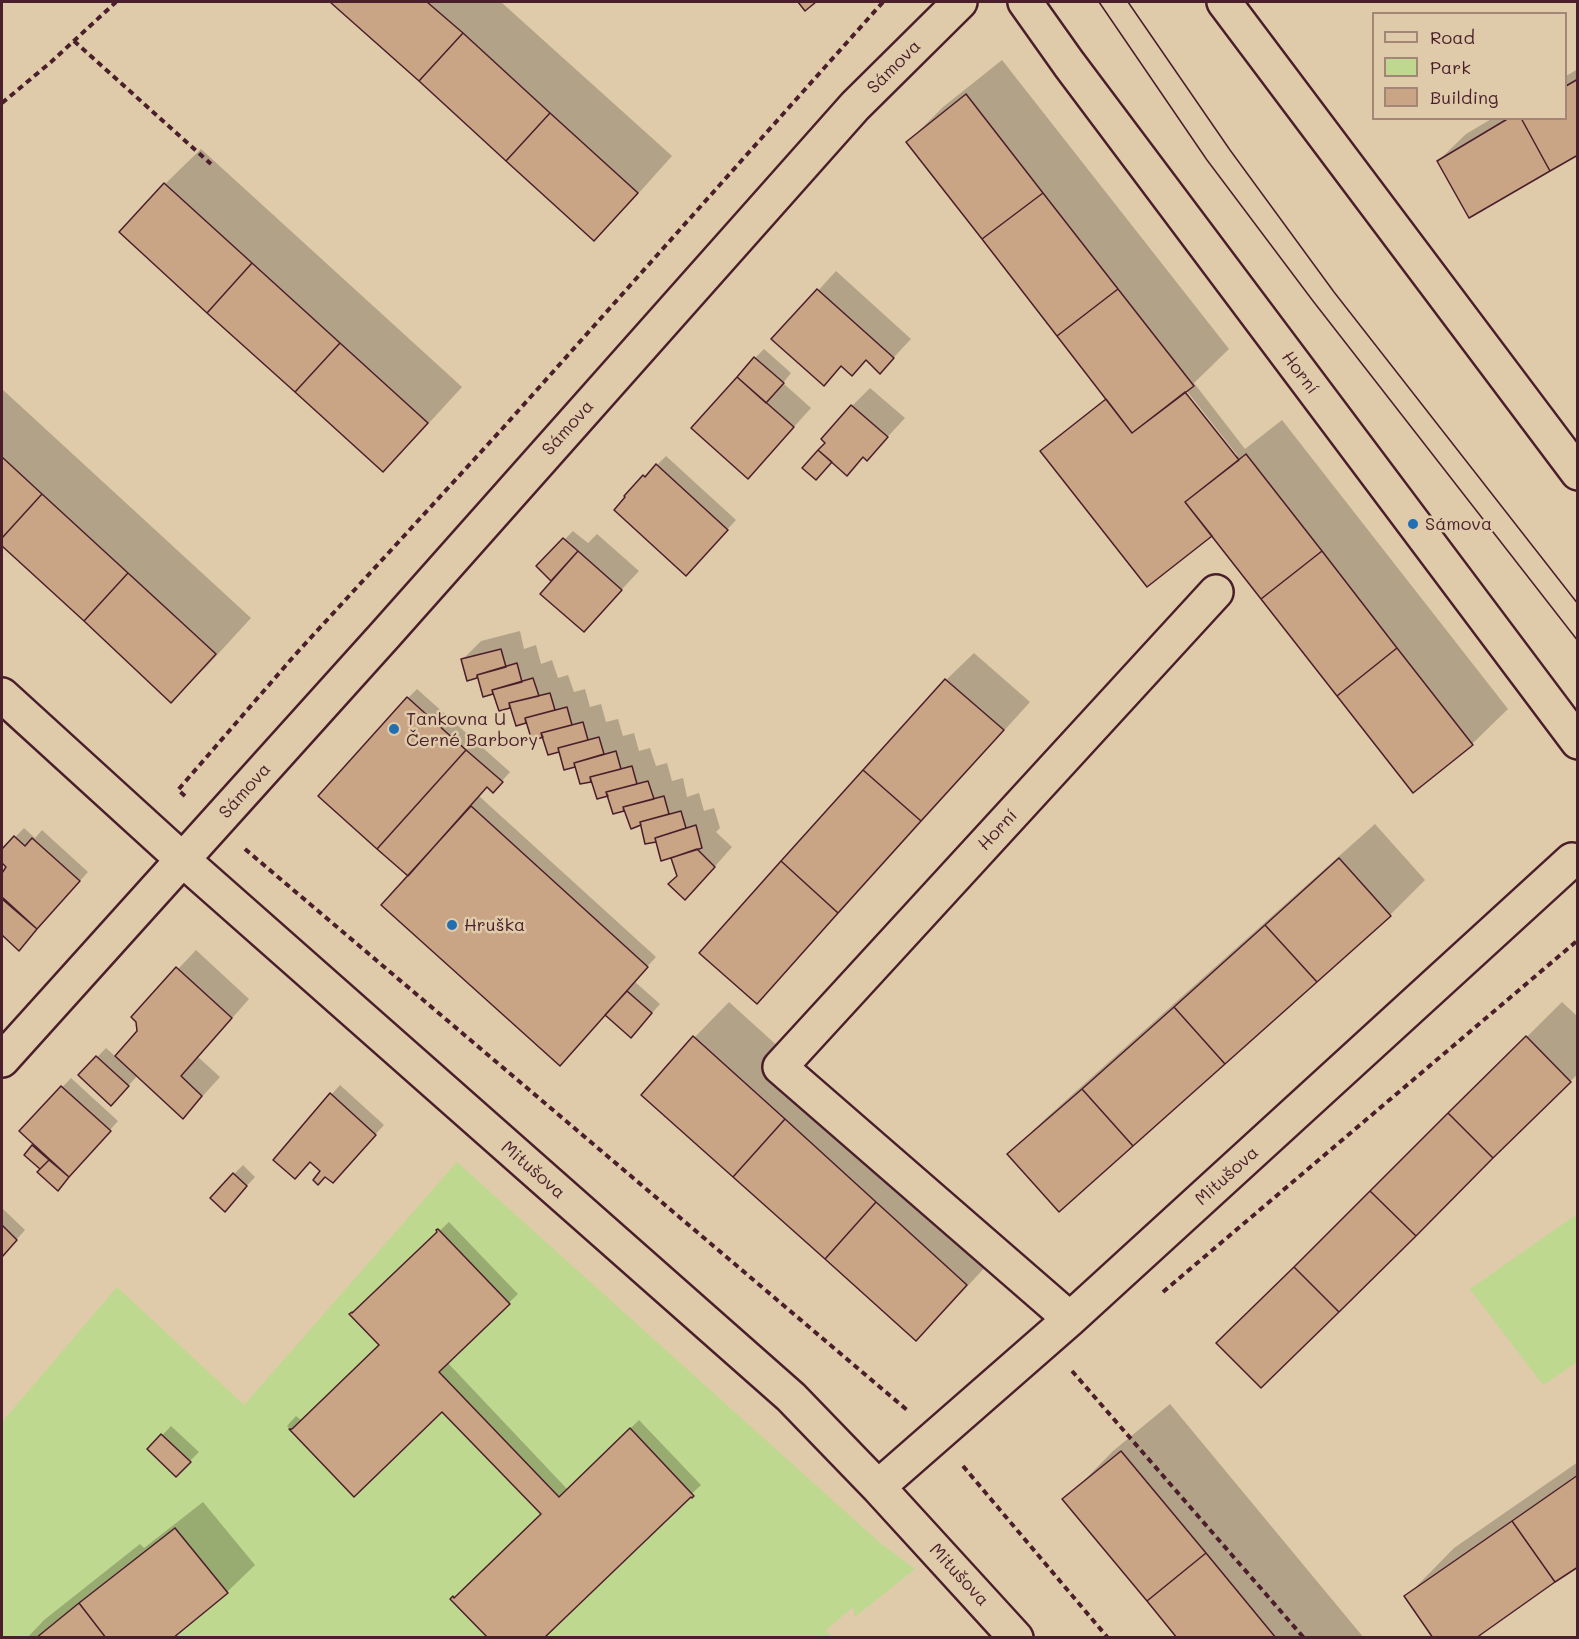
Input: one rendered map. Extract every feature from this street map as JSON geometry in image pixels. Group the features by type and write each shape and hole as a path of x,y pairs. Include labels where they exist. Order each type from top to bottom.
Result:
{"street":[{"name":"Sámova","path":"2,1060 855,106 960,2"},
{"name":"Horní","path":"1024,2 1578,742"},
{"path":"1224,2 1578,473"},
{"name":"Horní","path":"1070,1319 780,1067 1216,592"},
{"path":"2,695 183,860"},
{"name":"Mitušova","path":"183,860 791,1397 878,1487 1016,1638"},
{"name":"Mitušova","path":"878,1487 1070,1319 1572,860"}],"path":[{"path":"2,103 51,62 116,2"},
{"path":"883,2 502,429 294,656 178,790 937,1435 1108,1638"},
{"path":"74,41 211,164"},
{"path":"1162,1294 1578,940"},
{"path":"1080,1363 1071,1371 1304,1638"}],"green space":[{"path":"457,1162 879,1542 915,1569 855,1617 853,1607 825,1631 831,1635 829,1637 2,1638 2,1422 117,1287 244,1405"},
{"path":"1577,1214 1577,1362 1543,1385 1470,1289"}],"building":[{"path":"330,2 427,2 463,33 419,81"},
{"path":"798,2 816,2 805,11"},
{"path":"463,33 550,113 506,161 419,81"},
{"path":"1578,79 1578,155 1550,171 1522,120 1567,120 1567,85"},
{"path":"966,94 1043,193 982,239 906,142"},
{"path":"550,113 638,193 594,241 506,161"},
{"path":"1506,120 1522,120 1550,171 1469,218 1437,161"},
{"path":"164,183 252,263 207,313 119,232"},
{"path":"1043,193 1118,289 1057,336 982,239"},
{"path":"252,263 340,343 295,392 207,313"},
{"path":"817,289 894,358 880,374 866,360 852,376 841,366 824,386 771,339"},
{"path":"1118,289 1194,386 1132,433 1057,336"},
{"path":"340,343 428,423 383,472 295,392"},
{"path":"754,357 784,383 766,403 737,377"},
{"path":"737,377 794,427 748,479 691,428"},
{"path":"1185,392 1239,460 1185,502 1212,536 1147,587 1040,451 1106,399 1132,433"},
{"path":"851,405 888,437 867,461 863,457 847,476 818,450 825,443 821,439"},
{"path":"818,450 832,462 816,480 802,468"},
{"path":"1246,454 1322,551 1261,599 1185,502"},
{"path":"2,457 42,494 2,538"},
{"path":"656,464 728,530 686,576 614,510 643,475 645,477"},
{"path":"42,494 128,573 84,621 2,546 2,538"},
{"path":"563,538 578,551 551,581 536,566"},
{"path":"578,551 622,590 584,632 540,594"},
{"path":"1322,551 1397,648 1337,696 1261,599"},
{"path":"128,573 216,654 171,703 84,621"},
{"path":"1397,648 1473,745 1413,793 1337,696"},
{"path":"501,649 506,667 477,675 477,678 467,681 461,659"},
{"path":"517,663 522,682 492,690 493,694 483,697 477,675"},
{"path":"533,678 539,696 509,703 510,708 499,711 492,690"},
{"path":"945,679 1004,730 921,821 863,770"},
{"path":"550,693 555,710 525,718 526,723 516,726 509,703"},
{"path":"407,697 466,750 377,849 318,796"},
{"path":"567,707 572,725 541,733 543,737 532,741 525,718"},
{"path":"583,722 588,740 558,748 559,752 548,755 541,733"},
{"path":"599,737 604,754 574,763 575,767 564,770 558,748"},
{"path":"466,750 503,782 493,793 487,787 408,876 377,849"},
{"path":"616,751 621,769 590,777 591,782 580,784 574,763"},
{"path":"632,766 637,784 606,792 608,796 597,799 590,777"},
{"path":"863,770 921,821 838,913 781,861"},
{"path":"648,781 654,799 623,807 624,811 613,814 606,792"},
{"path":"664,796 669,814 640,822 641,825 631,829 623,807"},
{"path":"471,806 648,967 560,1066 381,905"},
{"path":"681,811 686,828 655,838 656,842 645,844 640,822"},
{"path":"696,825 702,848 661,861 655,838"},
{"path":"14,836 25,846 32,838 80,881 37,929 2,897 2,873 6,867 2,863 2,849"},
{"path":"697,849 715,867 685,900 668,884 677,876 671,858"},
{"path":"1339,858 1391,916 1317,982 1265,925"},
{"path":"781,861 838,913 757,1004 699,953"},
{"path":"2,899 37,929 19,951 2,935"},
{"path":"1265,925 1317,982 1225,1064 1174,1007"},
{"path":"176,967 232,1018 181,1076 202,1096 183,1119 115,1056 137,1031 136,1022 131,1017"},
{"path":"627,991 652,1013 631,1038 605,1015"},
{"path":"1174,1007 1225,1064 1133,1146 1082,1089"},
{"path":"693,1036 785,1119 733,1177 641,1095"},
{"path":"1526,1036 1571,1082 1493,1158 1448,1113"},
{"path":"96,1056 129,1086 111,1106 78,1075"},
{"path":"61,1086 111,1131 69,1177 19,1131"},
{"path":"1082,1089 1133,1146 1059,1212 1007,1154"},
{"path":"330,1093 376,1135 333,1183 325,1177 318,1185 313,1180 320,1171 310,1162 295,1179 273,1160"},
{"path":"1448,1113 1493,1158 1416,1236 1370,1191"},
{"path":"785,1119 876,1202 825,1259 733,1177"},
{"path":"32,1145 49,1160 40,1169 24,1155"},
{"path":"49,1160 69,1177 58,1191 37,1172"},
{"path":"233,1173 247,1186 225,1212 210,1198"},
{"path":"1370,1191 1416,1236 1339,1312 1294,1267"},
{"path":"876,1202 967,1285 916,1341 825,1259"},
{"path":"2,1225 17,1240 2,1257"},
{"path":"438,1229 510,1304 439,1372 559,1497 630,1428 694,1496 544,1638 488,1638 450,1599 453,1596 454,1598 541,1514 442,1412 354,1497 289,1429 292,1429 379,1345 349,1314"},
{"path":"1294,1267 1339,1312 1261,1388 1216,1343"},
{"path":"161,1434 191,1462 176,1477 147,1449"},
{"path":"1121,1451 1206,1553 1147,1601 1062,1499"},
{"path":"1578,1475 1578,1567 1555,1582 1512,1521"},
{"path":"1512,1521 1555,1582 1476,1638 1433,1638 1404,1596"},
{"path":"175,1528 228,1593 173,1638 106,1638 79,1603"},
{"path":"1206,1553 1276,1638 1177,1638 1147,1601"},
{"path":"79,1603 106,1638 36,1638"}],"tram line":[{"path":"1099,2 1207,160 1313,301 1578,641"},
{"path":"1128,2 1230,150 1334,292 1578,604"}],"place":[{"name":"Sámova","path":"1413,524"},
{"name":"Tankovna U Černé Barbory","path":"394,729"},
{"name":"Hruška","path":"452,925"}]}
